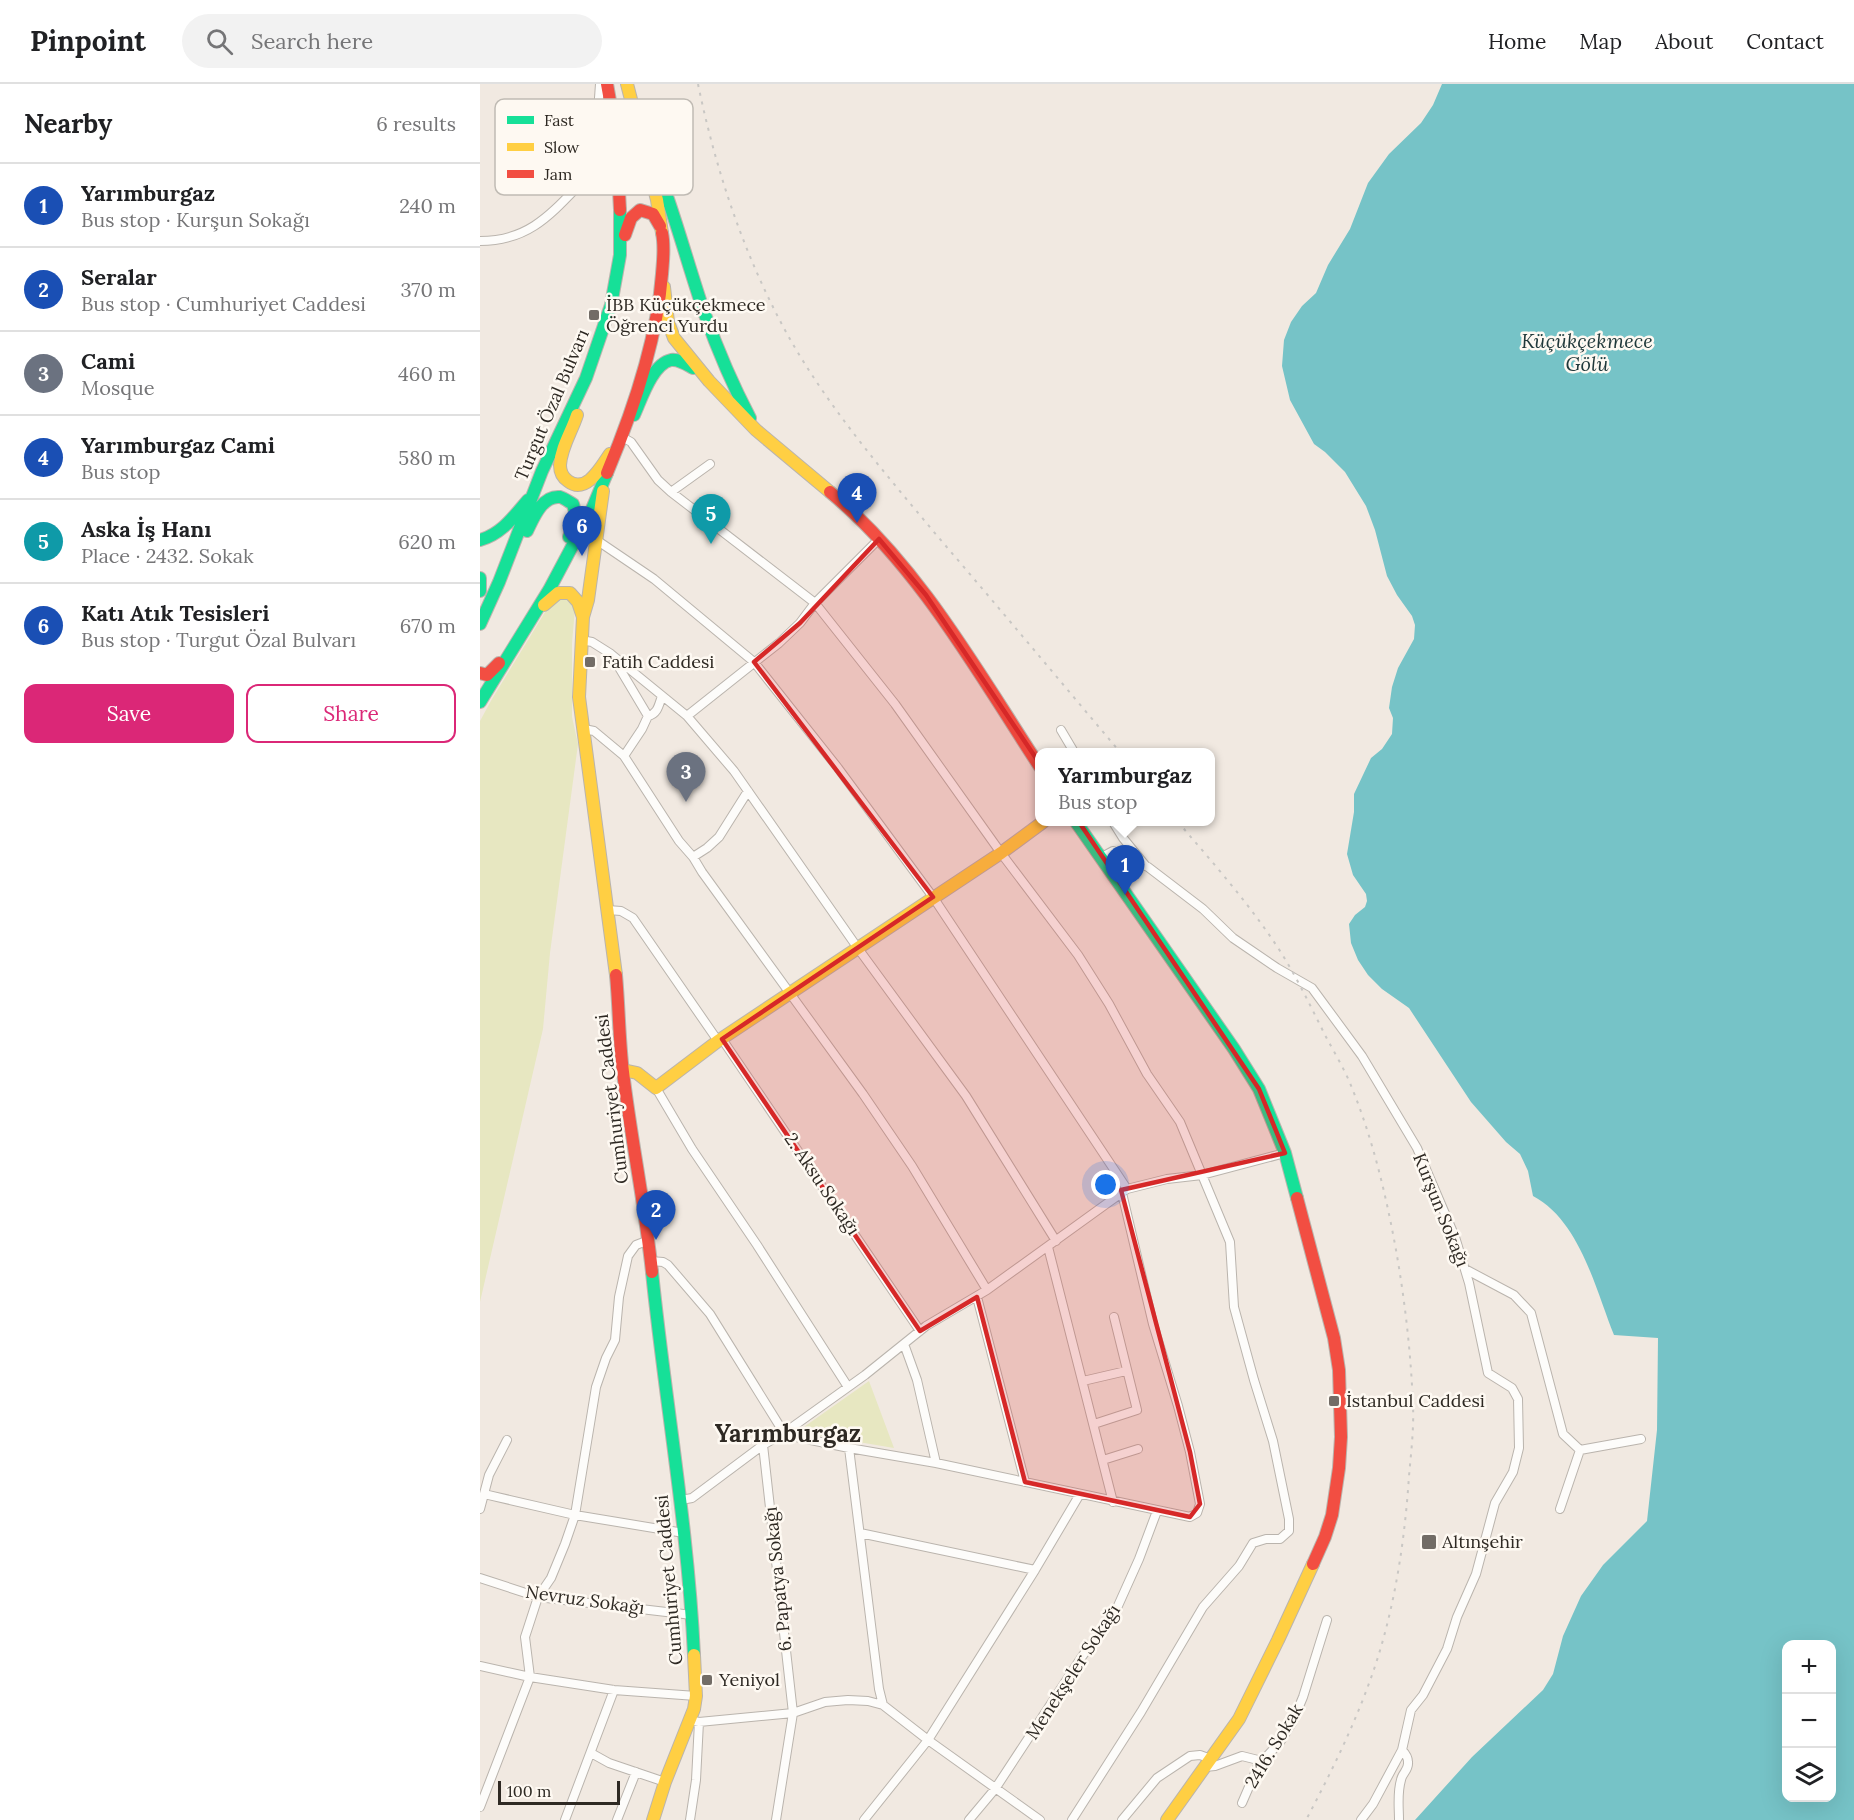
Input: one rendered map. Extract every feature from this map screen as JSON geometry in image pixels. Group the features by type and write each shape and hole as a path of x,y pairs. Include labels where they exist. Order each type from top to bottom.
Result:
{"main road":[{"name":"Turgut Özal Bulvarı","path":"607,84 610,99"},
{"path":"627,84 631,99"},
{"name":"Turgut Özal Bulvarı","path":"480,624 542,471 586,378 611,305 620,255 620,195"},
{"path":"586,378 576,420 560,459 564,479 577,485 585,484 592,478 622,437 646,357 660,296 664,243 656,195"},
{"path":"667,195 704,311 736,393 756,430"},
{"path":"620,255 628,222 632,215 640,210 656,216 664,243"},
{"path":"662,272 668,322 674,338 709,381 756,430 847,506 879,539 926,595 1035,759"},
{"path":"480,702 549,590 592,509 622,437 659,366 665,361 685,362 709,381"},
{"name":"Cumhuriyet Caddesi","path":"603,483 588,600 583,617 579,697 608,910 620,1014 623,1070 649,1240 658,1330 681,1500 692,1615 696,1696 694,1721 665,1782 653,1820"},
{"path":"480,540 487,539 501,529 533,494"},
{"path":"488,607 510,569 541,505 548,499 561,497 573,504 576,516 549,590"},
{"path":"480,578 480,591"},
{"path":"480,673 487,675 492,672 553,595 564,591 570,593 578,602 583,617"},
{"path":"623,1070 637,1073 656,1088 720,1040 790,995 857,947 1037,826"},
{"path":"1079,826 1254,1080 1266,1103 1285,1153 1334,1338 1339,1370 1341,1437 1337,1485 1332,1515 1324,1537 1278,1640 1239,1719 1167,1820"}],"street":[{"path":"599,99 600,84"},
{"path":"616,195 620,213"},
{"path":"480,241 502,239 527,230 543,221 569,196"},
{"path":"622,437 631,442 657,480 815,603 895,704 1000,853 1078,955 1109,1004 1147,1074 1180,1122 1230,1242 1234,1307 1273,1441 1289,1519 1289,1531 1280,1539 1266,1539 1253,1543 1239,1566 1203,1606 1141,1713 1072,1820"},
{"path":"671,492 710,464"},
{"path":"595,539 654,579 754,662 838,768 933,897 1124,1191 1153,1324 1190,1452 1200,1504 1197,1513 1190,1517 1157,1511 784,1433 710,1314 668,1265 651,1261"},
{"path":"687,716 779,643 879,539"},
{"path":"581,640 592,642 611,654 687,716 734,771 857,947 966,1096 1052,1244 1113,1502"},
{"path":"611,654 628,686 648,716"},
{"path":"624,756 648,716 658,708 662,696"},
{"path":"584,729 594,731 624,756 679,842 693,857 912,1166 987,1290"},
{"path":"1061,730 1071,748"},
{"path":"693,857 719,837 748,792"},
{"path":"1116,826 1148,867"},
{"name":"Kurşun Sokağı","path":"1102,857 1113,851 1148,867 1203,909 1233,938 1277,968 1312,988 1362,1056 1417,1148 1455,1237 1465,1269 1488,1373 1512,1388 1518,1400 1519,1448 1513,1472 1495,1503 1476,1574 1457,1617 1447,1649 1423,1695 1411,1710 1402,1750 1373,1804 1361,1820"},
{"name":"2. Aksu Sokağı","path":"608,910 621,911 633,918 720,1040 920,1331"},
{"path":"656,1088 692,1149 758,1245 848,1387"},
{"path":"681,1500 692,1498 763,1445 784,1433 848,1387 920,1331 977,1297 1124,1191 1167,1179 1202,1175 1285,1153"},
{"path":"480,1807 530,1677 525,1637 538,1597 551,1578 575,1515 596,1387 615,1340 619,1297 628,1256 636,1245 649,1240"},
{"path":"1465,1269 1514,1294 1531,1313 1563,1434 1580,1450"},
{"path":"977,1297 1024,1482"},
{"path":"1094,1424 1137,1410 1114,1317"},
{"path":"904,1344 917,1380 936,1463"},
{"path":"1083,1381 1126,1371"},
{"path":"1580,1450 1641,1439"},
{"path":"480,1509 489,1475 507,1440"},
{"name":"6. Papatya Sokağı","path":"763,1445 793,1713 776,1820"},
{"path":"849,1448 848,1456 883,1705"},
{"path":"1103,1460 1138,1449"},
{"path":"1560,1509 1580,1450"},
{"path":"484,1494 575,1515 684,1533"},
{"path":"864,1820 928,1740 1080,1494"},
{"name":"Menekşeler Sokağı","path":"969,1820 995,1789 1081,1658 1117,1608 1157,1511"},
{"path":"860,1533 1035,1570"},
{"name":"Nevruz Sokağı","path":"480,1578 538,1597 692,1615"},
{"name":"2416. Sokak","path":"1242,1803 1262,1761 1280,1742 1293,1721 1303,1697 1327,1620"},
{"path":"480,1666 530,1677 614,1690 696,1696"},
{"path":"565,1820 614,1690"},
{"path":"690,1820 696,1780 694,1721 793,1713 825,1702 848,1700 868,1701 883,1705 1040,1820"},
{"name":"Kurşun Sokağı","path":"1399,1820 1398,1792 1401,1777 1408,1769 1409,1761 1402,1750"},
{"path":"591,1754 609,1763 665,1782"},
{"path":"1122,1820 1157,1778 1191,1755 1200,1755 1215,1766 1242,1756 1262,1761"},
{"path":"617,1820 636,1772"}],"highlighted area":[{"path":"879,539 926,595 1259,1089 1285,1153 1121,1190 1190,1452 1200,1504 1190,1517 1025,1482 977,1297 920,1331 722,1039 933,897 754,662 800,623"}],"green space":[{"path":"567,595 573,600 575,609 572,643 572,717 578,744 550,953 543,1029 480,1302 480,721 550,604"},
{"path":"869,1381 894,1448 805,1433 801,1429"}],"water":[{"name":"Küçükçekmece Gölü","path":"1442,84 1854,84 1854,1820 1415,1820 1472,1757 1543,1690 1553,1674 1563,1636 1581,1596 1603,1565 1647,1521 1657,1430 1658,1338 1614,1335 1584,1257 1563,1222 1549,1207 1533,1196 1528,1171 1520,1154 1506,1142 1471,1102 1409,1008 1382,989 1368,975 1351,943 1349,924 1365,907 1367,901 1366,894 1353,875 1347,854 1354,812 1354,794 1371,758 1382,749 1392,734 1393,718 1389,708 1392,687 1398,668 1414,639 1415,625 1412,616 1387,576 1366,506 1345,472 1314,444 1290,400 1282,366 1284,340 1291,322 1302,306 1316,293 1328,265 1350,229 1368,183 1389,154 1421,123 1433,105"}],"railway":[{"path":"698,84 720,171 739,229 775,311 810,372 850,429 894,484 1117,748"},
{"path":"1181,826 1258,919 1282,954 1346,1075 1360,1108 1378,1168 1392,1229 1405,1308 1411,1367 1413,1423 1405,1522 1395,1590 1378,1657 1355,1720 1306,1820"}],"traffic: fast":[{"path":"667,195 709,325 750,418"},
{"path":"480,624 499,582 542,471 586,378 611,305 620,255 620,210"},
{"path":"634,415 648,383 664,363 677,360 693,368"},
{"path":"480,702 549,590 592,509 607,473"},
{"path":"527,531 543,504 554,497 560,497 573,504 576,516 569,537"},
{"path":"480,540 501,529 528,500"},
{"path":"480,578 480,591"},
{"path":"1079,826 1234,1049 1259,1089 1285,1153 1297,1198"},
{"path":"652,1272 682,1511 694,1655"}],"traffic: slow":[{"path":"627,84 631,99"},
{"path":"656,195 662,233"},
{"path":"664,287 668,322 674,338 709,381 756,430 830,492"},
{"path":"577,415 561,458 560,470 564,478 575,484 581,485 587,482 598,472 610,454"},
{"path":"603,491 588,600 583,617 579,697 616,975"},
{"path":"544,605 558,593 570,593 578,602 583,617"},
{"path":"623,1070 637,1073 656,1088 718,1041 1001,853 1038,826"},
{"path":"1167,1820 1239,1719 1313,1564"},
{"path":"653,1820 665,1782 694,1709 696,1696 694,1655"}],"traffic: jam":[{"path":"607,84 610,99"},
{"path":"619,195 620,210"},
{"path":"625,235 631,218 640,210 653,214 660,226"},
{"path":"607,473 635,400 655,325 664,254 662,233"},
{"path":"830,492 862,521 919,586 945,621 1035,759"},
{"path":"480,673 487,675 499,663"},
{"path":"616,975 623,1072 652,1272"},
{"path":"1297,1198 1334,1338 1339,1370 1341,1437 1339,1468 1332,1515 1313,1564"}],"place":[{"name":"İBB Küçükçekmece Öğrenci Yurdu","path":"594,315"},
{"name":"Yarımburgaz Cami","path":"857,523"},
{"name":"Aska İş Hanı","path":"711,544"},
{"name":"Katı Atık Tesisleri","path":"582,556"},
{"name":"Fatih Caddesi","path":"590,662"},
{"name":"Cami","path":"686,802"},
{"name":"Yarımburgaz","path":"1125,895"},
{"name":"Seralar","path":"656,1240"},
{"name":"İstanbul Caddesi","path":"1334,1401"},
{"name":"Altınşehir","path":"1429,1542"},
{"name":"Yeniyol","path":"707,1680"}],"district":[{"name":"Yarımburgaz","path":"788,1434"}]}
